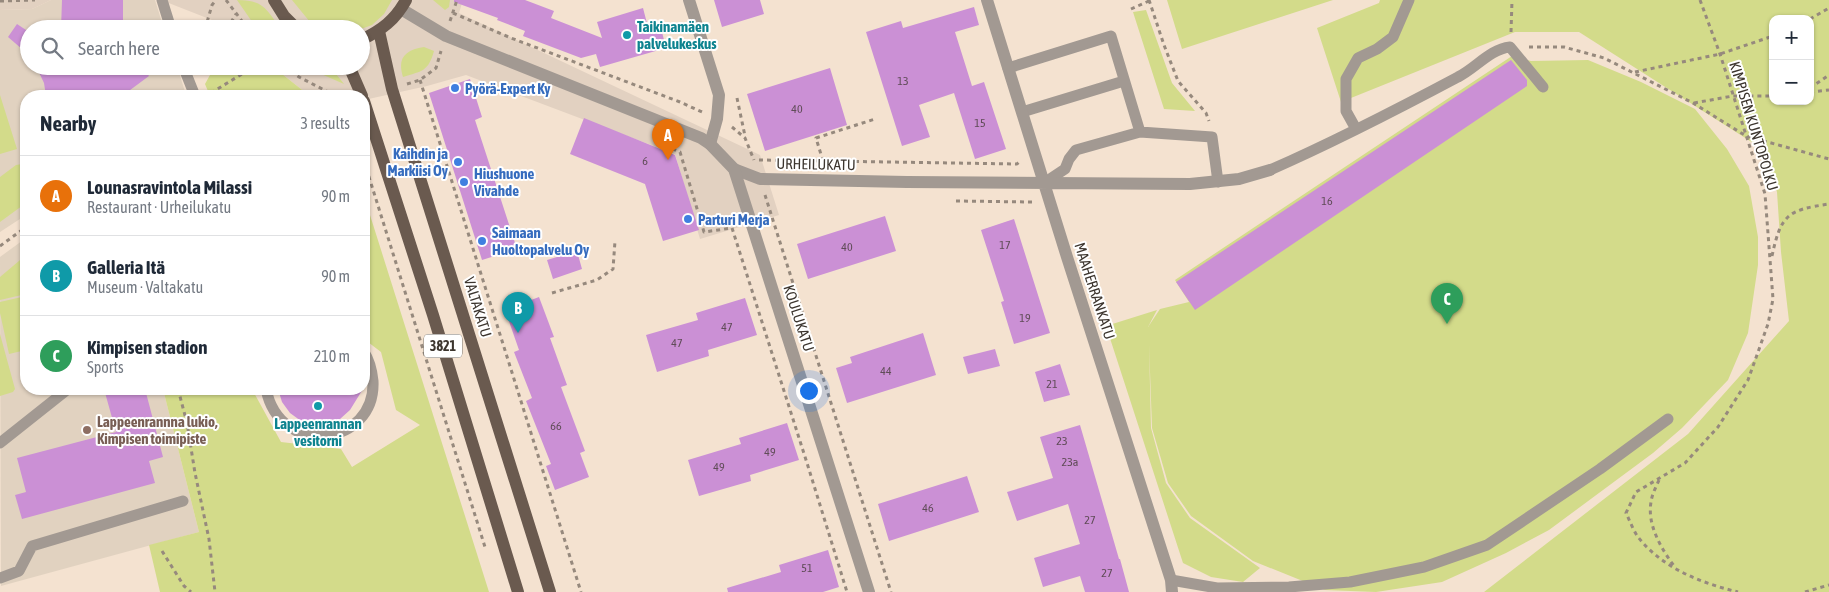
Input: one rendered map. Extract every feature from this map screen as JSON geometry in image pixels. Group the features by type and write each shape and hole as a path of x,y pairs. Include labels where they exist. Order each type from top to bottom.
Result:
{"main road":[{"path":"274,0 288,20"},
{"path":"370,36 390,23 404,5"},
{"name":"VALTAKATU","path":"379,31 392,89 550,592"},
{"path":"353,75 359,90"},
{"name":"3821","path":"370,119 431,307 518,592"}],"street":[{"path":"689,0 719,95 717,119 710,144"},
{"name":"MAAHERRANKATU","path":"987,0 1172,586"},
{"name":"URHEILUKATU","path":"404,5 446,36 672,126 710,144 734,169 760,178 1190,184 1239,179 1270,170"},
{"name":"KOULUKATU","path":"734,169 868,592"}],"lane":[{"path":"162,0 168,20"},
{"path":"1356,129 1346,111 1346,79 1358,58 1378,49 1393,37 1409,0"},
{"path":"1008,68 1111,36 1140,132"},
{"path":"1270,170 1318,149 1461,76 1500,48 1510,47 1543,88"},
{"path":"187,75 193,90"},
{"path":"1022,112 1124,81"},
{"path":"1044,183 1065,169 1076,150 1140,132 1212,138 1218,182"},
{"path":"267,395 278,418 292,429 308,436 326,436 344,431 358,421 368,406 373,389 370,366"},
{"path":"0,443 60,395"},
{"path":"1172,586 1218,588 1289,587 1350,582 1424,567 1487,545 1600,469 1668,419"},
{"path":"0,578 19,571 32,546 184,501"}],"path":[{"path":"0,1 35,0"},
{"path":"208,20 212,5 216,0"},
{"path":"226,0 241,20"},
{"path":"392,89 420,80 436,68 457,0"},
{"path":"1131,9 1149,0 1178,81 1206,113 1213,129"},
{"path":"1512,0 1510,47 1564,47 1604,58 1693,103 1746,136 1829,159"},
{"name":"KIMPISEN KUNTOPOLKU","path":"1700,0 1720,54 1765,194 1773,299 1768,324 1748,380 1718,428 1685,463 1636,492 1626,513 1637,536 1650,551 1666,563 1706,584 1738,592"},
{"path":"1814,17 1829,8"},
{"path":"453,13 511,38 680,102"},
{"path":"232,20 236,14"},
{"path":"1634,73 1720,54 1769,37"},
{"path":"216,90 240,75"},
{"path":"296,75 324,90"},
{"path":"1814,85 1829,76"},
{"path":"420,80 581,592"},
{"path":"1814,92 1829,90"},
{"path":"1693,103 1733,96 1769,96"},
{"path":"823,161 816,138 875,119"},
{"path":"672,126 663,145 680,152 704,232 732,228 750,221"},
{"path":"754,160 1017,164 1023,157"},
{"path":"370,180 487,554"},
{"path":"1771,259 1777,231 1789,215 1802,208 1829,204"},
{"path":"772,213 891,592"},
{"path":"732,228 808,463 847,592"},
{"path":"0,246 20,231"},
{"path":"552,293 597,280 613,269 615,241"},
{"path":"180,395 187,423 194,473 209,539 214,592"},
{"path":"1659,479 1651,502 1652,526 1662,551 1675,568"},
{"path":"162,551 184,586 191,592"},
{"path":"1805,592 1829,585"}],"shaded area":[{"path":"0,0 51,0 32,9 0,10"},
{"path":"51,0 155,0 161,20 20,20 20,75 180,75 184,90 20,90 20,219 0,232 0,10 32,9"},
{"path":"161,0 463,0 459,13 760,155 779,215 700,239 675,154 466,75 370,99 370,90 302,90 283,75 370,75 370,20 212,20"},
{"name":"Lappeenrannna lukio, Kimpisen toimipiste","path":"20,242 20,395 165,395 199,532 1,586 0,257"}],"green space":[{"path":"237,0 246,0 259,4 268,11 274,20 251,20"},
{"path":"292,0 392,0 384,14 370,26 370,20 308,20"},
{"path":"433,0 450,0 449,7 445,10"},
{"path":"1167,0 1333,0 1182,49"},
{"path":"1380,0 1829,0 1829,592 1484,592 1688,434 1789,321 1781,252 1777,192 1761,148 1579,32 1515,32 1341,102 1317,28 1379,3"},
{"path":"1146,10 1172,83 1195,111 1164,109 1133,12"},
{"path":"424,47 434,51 427,67 420,72 403,77 401,65 404,56 412,50"},
{"path":"1512,56 1531,61 1588,60 1641,82 1695,109 1727,149 1749,186 1758,237 1758,265 1748,333 1728,380 1682,428 1653,453 1549,530 1506,553 1442,582 1376,592 1325,590 1253,561 1191,516 1168,483 1152,428 1149,344 1151,428 1166,483 1190,518 1260,568 1243,582 1211,577 1183,563 1106,326 1157,310 1148,327 1160,309 1189,302 1175,280"},
{"path":"210,75 283,75 302,90 208,90 205,84"},
{"path":"324,75 336,75 344,84"},
{"path":"0,95 17,149 0,154"},
{"path":"20,164 20,207 0,222 0,177 16,165"},
{"path":"370,215 489,592 160,592 149,545 199,532 165,395 255,395 281,442 341,449 352,467 420,425 396,410 381,352 370,344"},
{"path":"20,260 20,295 0,300 0,277"},
{"path":"20,297 20,351 9,354 0,313 0,302"},
{"path":"0,334 15,389 13,392 0,396"}],"building":[{"path":"62,0 123,0 123,20 61,20"},
{"name":"Taikinamäen palvelukeskus","path":"454,0 525,0 554,11 551,18 602,38 597,22 643,8 649,31 661,28 666,48 600,67 596,54 581,58 523,36 525,31 497,20 498,18 454,2"},
{"path":"714,0 760,0 764,14 722,27"},
{"path":"974,7 979,25 955,32 972,86 984,82 1006,149 975,159 954,93 919,105 930,137 902,146 866,32 901,21 903,28"},
{"path":"17,24 20,26 20,47 8,37"},
{"path":"1511,60 1527,80 1527,86 1195,310 1176,282"},
{"path":"830,68 847,125 765,151 747,94"},
{"path":"40,75 149,76 130,90 45,90"},
{"path":"470,79 482,117 475,120 517,249 482,260 429,93"},
{"path":"584,118 675,155 699,230 663,241 645,184 570,154"},
{"path":"885,216 896,251 808,279 797,244"},
{"path":"1014,219 1050,333 1014,344 1001,302 1004,301 981,230"},
{"path":"577,251 582,269 553,279 547,260"},
{"path":"539,297 554,337 550,338 567,385 561,387 585,451 580,453 589,477 555,490 546,466 551,464 526,401 532,398 514,352 519,350 505,310"},
{"path":"745,298 757,335 708,350 709,356 657,372 646,335 698,320 696,313"},
{"path":"923,333 936,375 847,403 836,368 852,363 850,357"},
{"path":"995,349 1000,366 968,374 963,357"},
{"path":"1060,364 1070,395 1044,402 1035,372"},
{"path":"106,395 147,395 163,457 149,461 155,483 22,519 15,495 26,492 17,458 116,432"},
{"name":"Lappeenrannan vesitorni","path":"280,395 359,395 350,410 340,419 327,424 301,421 290,413 282,402"},
{"path":"787,423 799,460 750,475 751,481 699,496 688,460 741,444 739,438"},
{"path":"1080,425 1129,592 1085,592 1080,576 1043,587 1034,558 1080,544 1068,504 1017,521 1007,492 1053,478 1040,437"},
{"path":"967,476 979,512 889,541 878,504"},
{"path":"828,550 839,587 823,592 728,592 727,588 781,572 779,565"}],"place":[{"name":"Taikinamäen palvelukeskus","path":"627,35"},
{"name":"Pyörä-Expert Ky","path":"455,88"},
{"name":"Lounasravintola Milassi","path":"668,160"},
{"name":"Kaihdin ja Markiisi Oy","path":"458,162"},
{"name":"Hiushuone Vivahde","path":"464,182"},
{"name":"Parturi Merja","path":"688,219"},
{"name":"Saimaan Huoltopalvelu Oy","path":"482,241"},
{"name":"Kimpisen stadion","path":"1447,324"},
{"name":"Galleria Itä","path":"518,333"},
{"name":"Lappeenrannan vesitorni","path":"318,406"},
{"name":"Lappeenrannna lukio, Kimpisen toimipiste","path":"87,430"}]}
